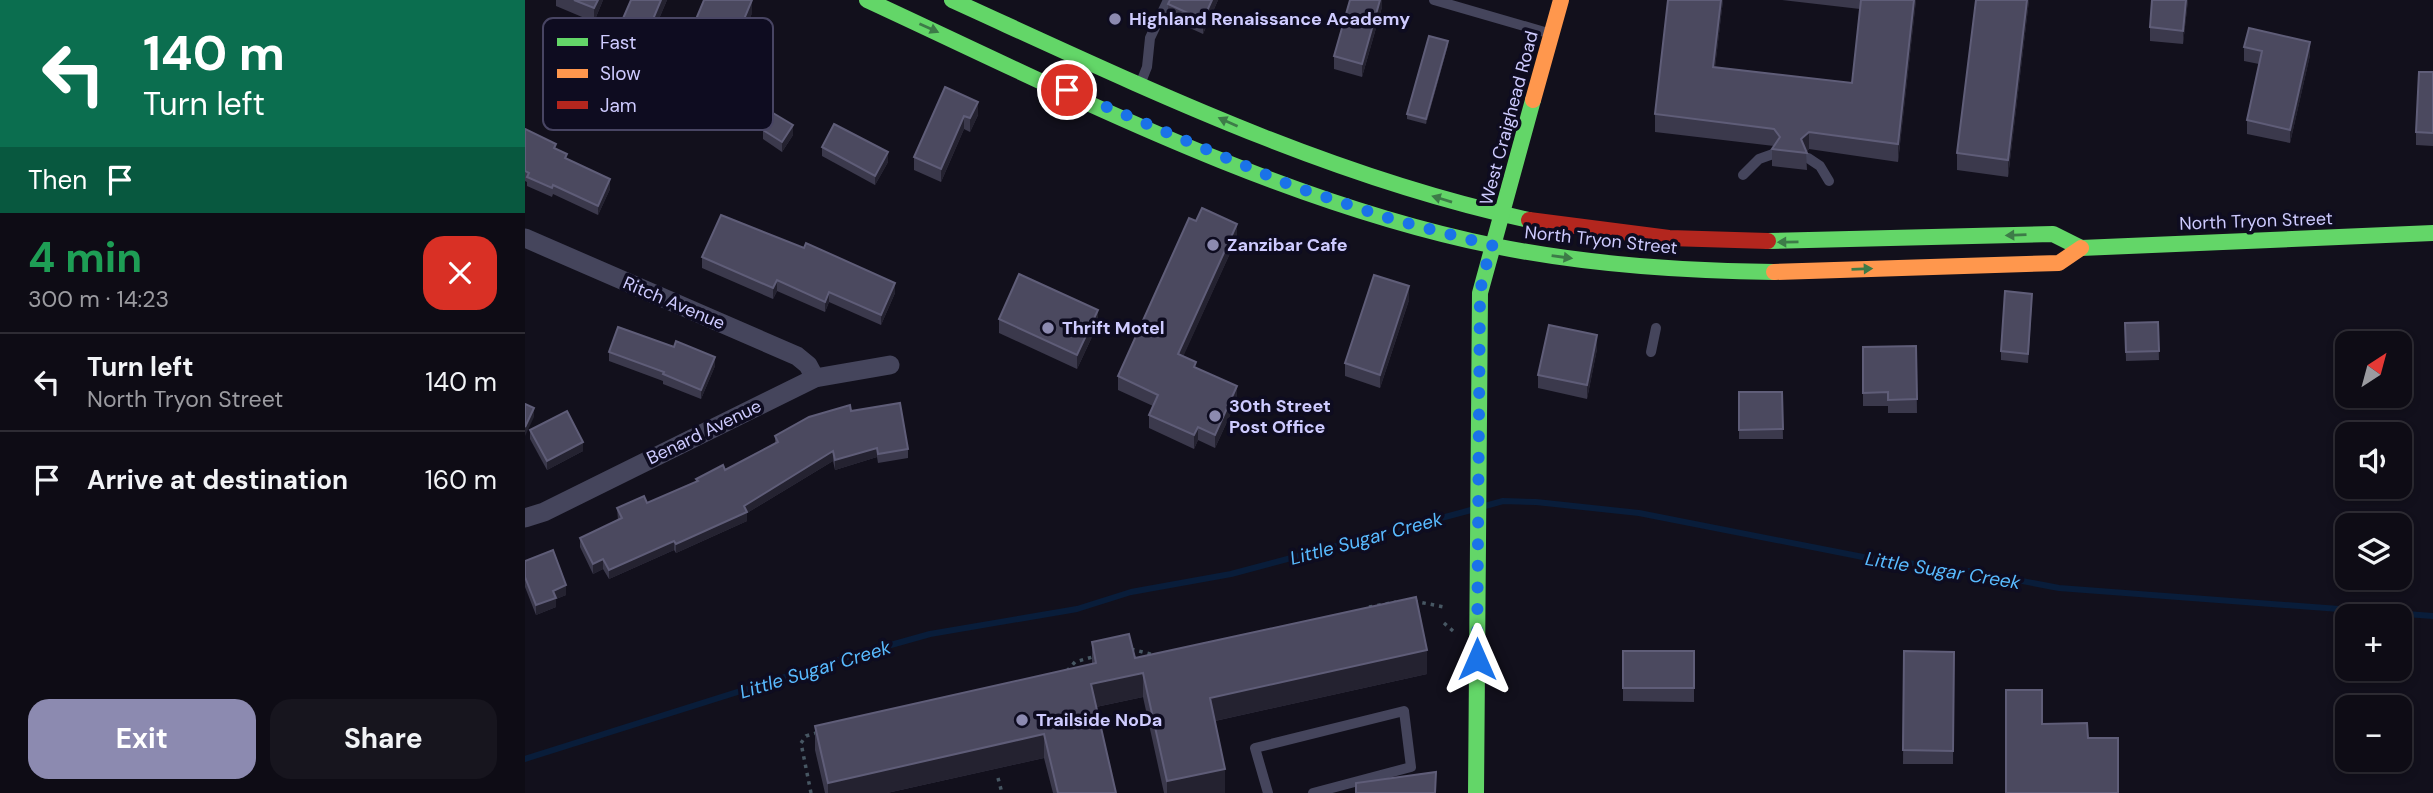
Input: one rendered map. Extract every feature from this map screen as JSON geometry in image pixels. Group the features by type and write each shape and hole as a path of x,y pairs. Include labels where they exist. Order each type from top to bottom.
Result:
{"main road":[{"name":"North Tryon Street","path":"867,0 1166,134 1295,187 1395,220 1494,246 1621,264 1762,271 2059,263 2081,248"},
{"name":"North Tryon Street","path":"952,0 1329,163 1503,214 1618,233 1728,242 2053,234 2081,248 2433,233"},
{"name":"West Craighead Road","path":"1476,793 1480,293 1484,270 1494,246 1561,0"}],"street":[{"name":"Ritch Avenue","path":"525,238 797,356 808,365 815,377"},
{"name":"Benard Avenue","path":"525,517 544,512 815,377 890,365"}],"lane":[{"path":"1141,84 1147,67 1150,38 1168,0"},
{"path":"1434,0 1552,34"},
{"path":"1743,175 1759,159 1773,154"},
{"path":"1808,158 1820,166 1829,181"},
{"path":"1651,352 1656,328"},
{"path":"1268,793 1255,748 1403,711 1411,767 1313,793"}],"path":[{"path":"1408,600 1444,607"},
{"path":"1362,609 1398,601"},
{"path":"1444,622 1457,636"},
{"path":"1120,651 1139,649 1160,656"},
{"path":"1061,678 1075,662 1107,654"},
{"path":"811,793 800,743 806,736 819,733"},
{"path":"998,778 1002,793"}],"building":[{"path":"574,0 598,0 594,8"},
{"path":"631,0 661,0 654,18 623,18"},
{"path":"704,0 752,0 744,18 696,18"},
{"path":"1170,0 1212,0 1203,20 1168,4"},
{"path":"1350,0 1380,0 1362,64 1334,56"},
{"path":"1668,0 1721,0 1713,67 1852,83 1861,0 1914,0 1898,144 1809,132 1801,139 1807,153 1772,149 1780,137 1774,129 1655,114"},
{"path":"1976,0 2027,0 2008,160 1957,153"},
{"path":"2152,0 2186,0 2183,31 2150,27"},
{"path":"2249,28 2310,42 2290,130 2247,120 2262,51 2244,47"},
{"path":"1429,36 1448,41 1426,119 1407,114"},
{"path":"2419,72 2433,72 2433,133 2416,132"},
{"path":"945,87 978,102 970,118 964,116 941,169 914,157"},
{"path":"773,113 793,125 782,142 763,130 773,130"},
{"path":"834,124 888,152 875,176 822,147"},
{"path":"525,129 556,144 554,148 567,154 565,158 610,179 598,206 553,185 552,188 527,177 529,173 525,171"},
{"path":"1202,208 1237,224 1178,354 1196,362 1194,367 1237,386 1215,435 1198,427 1194,435 1149,415 1158,395 1118,376 1189,218 1196,221"},
{"path":"721,215 804,248 806,243 895,283 881,315 829,292 825,302 777,280 773,288 702,257"},
{"name":"Thrift Motel","path":"1019,274 1098,310 1077,355 999,319"},
{"path":"1374,275 1409,286 1380,375 1345,363"},
{"path":"2005,291 2032,294 2028,354 2001,351"},
{"path":"2158,322 2159,351 2126,352 2125,323"},
{"path":"1549,325 1597,335 1587,385 1538,375"},
{"path":"618,327 674,347 676,341 715,357 701,390 663,374 664,372 609,352"},
{"path":"1916,346 1917,399 1888,400 1888,392 1863,393 1863,347"},
{"path":"1739,392 1782,392 1783,429 1739,430"},
{"path":"900,403 908,449 878,454 877,448 835,460 833,451 744,506 747,512 609,570 603,559 593,564 580,538 622,518 617,508 644,496 647,503 698,481 696,479 723,465 725,470 778,442 775,436 809,417 850,405 851,411"},
{"path":"525,404 534,408 525,427"},
{"path":"567,411 583,442 547,461 530,430"},
{"path":"553,550 566,585 553,591 556,598 536,605 525,577 525,561"},
{"path":"1416,597 1427,650 1210,698 1225,769 1167,781 1143,673 1091,684 1116,793 1058,793 1044,734 828,783 815,726 1096,663 1092,642 1129,634 1135,658"},
{"path":"1623,651 1694,651 1694,688 1623,688"},
{"path":"1904,651 1954,652 1953,751 1903,750"},
{"path":"2006,690 2042,690 2042,724 2087,723 2088,738 2118,738 2118,793 2006,793"},
{"path":"1436,772 1435,793 1356,793 1356,783"}],"waterway":[{"name":"Little Sugar Creek","path":"1485,506 1503,501 1536,502 1639,513 1863,557 1975,572 2059,588 2433,616"},
{"name":"Little Sugar Creek","path":"525,759 848,657 930,634 1077,609 1131,592 1231,574 1471,510"}],"traffic: fast":[{"path":"867,0 1175,141 1334,202 1414,227 1495,246 1565,258 1669,268 1774,272"},
{"path":"952,0 1164,96 1307,154 1380,179 1529,220"},
{"path":"1476,793 1480,293 1533,100"},
{"path":"1768,241 2053,234 2081,248 2433,233"}],"traffic: slow":[{"path":"1533,100 1561,0"},
{"path":"1774,272 2059,263 2081,248"}],"traffic: jam":[{"path":"1529,220 1669,238 1768,241"}],"place":[{"name":"Highland Renaissance Academy","path":"1115,19"},
{"name":"Zanzibar Cafe","path":"1213,245"},
{"name":"Thrift Motel","path":"1048,328"},
{"name":"30th Street Post Office","path":"1215,416"},
{"name":"Trailside NoDa","path":"1022,720"}],"route":[{"path":"1067,90 1295,187 1395,220 1494,246 1484,270 1480,293 1477,659"}]}
